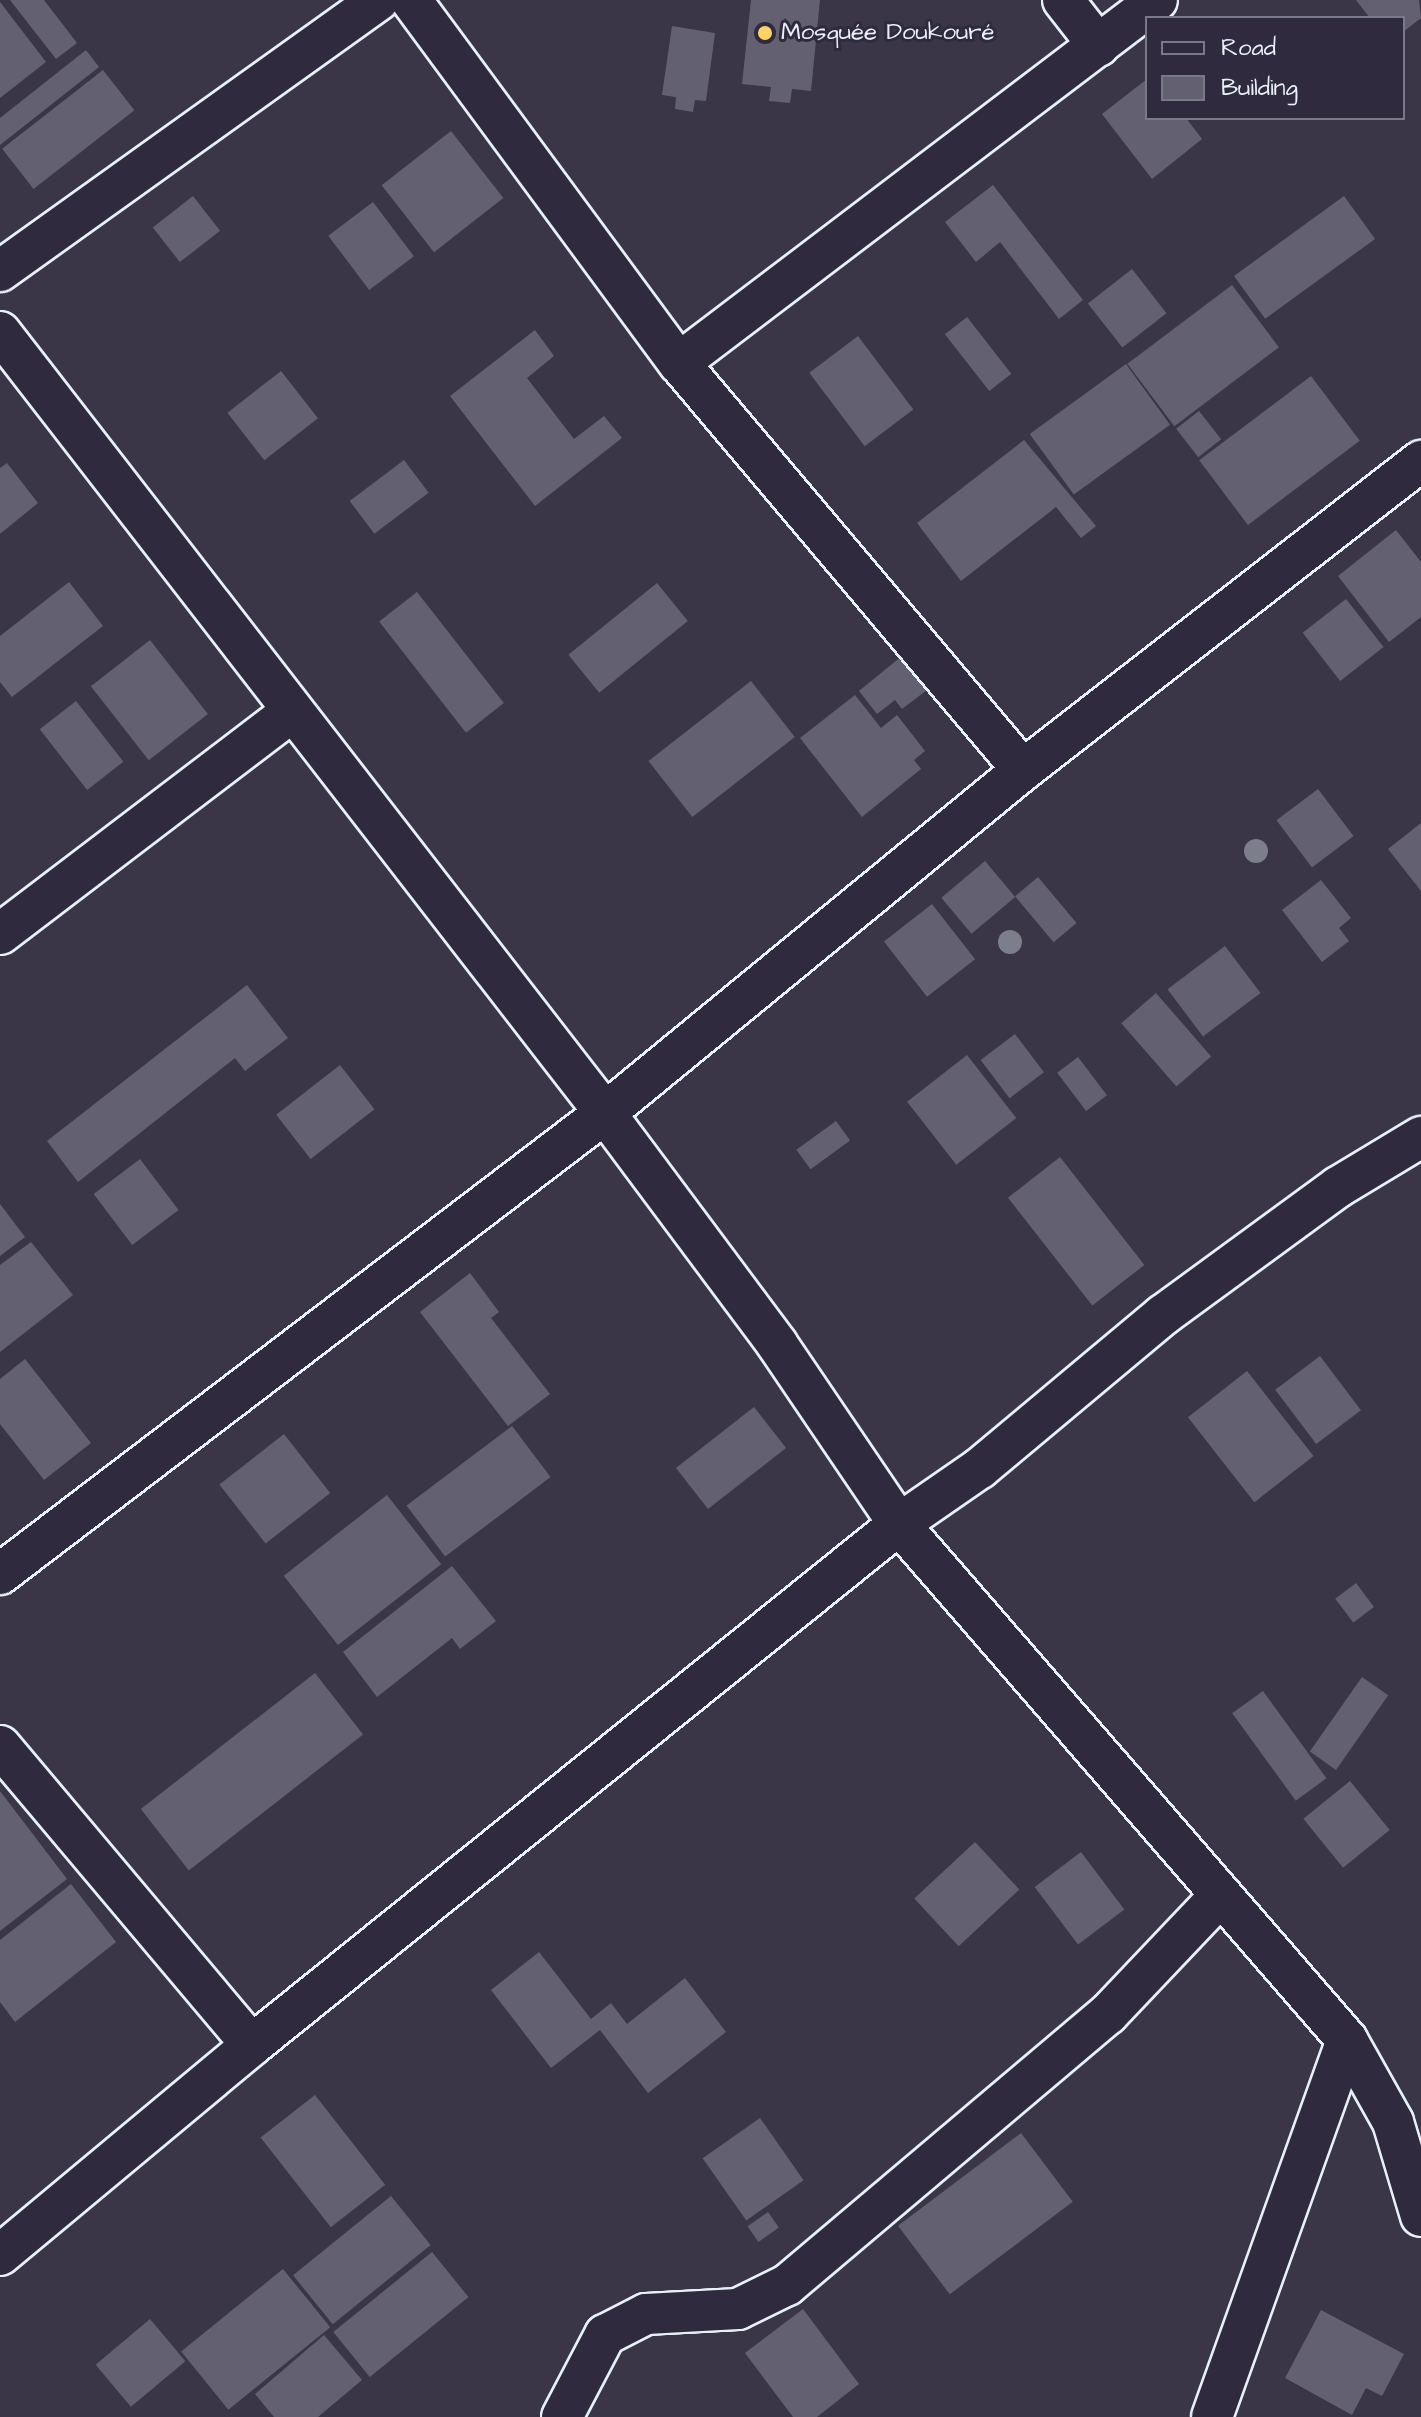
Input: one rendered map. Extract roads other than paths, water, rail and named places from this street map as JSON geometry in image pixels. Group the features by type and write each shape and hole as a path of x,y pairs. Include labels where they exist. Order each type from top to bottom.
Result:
{"street":[{"path":"0,271 378,0"},
{"path":"411,0 679,363 1023,770"},
{"path":"1063,0 1099,46"},
{"path":"679,363 1157,0"},
{"path":"0,332 605,1113 777,1344 899,1524 1347,2040 1393,2122 1421,2216"},
{"path":"0,1574 605,1113 1023,770 1421,461"},
{"path":"0,934 293,711"},
{"path":"0,2255 252,2045 899,1524 980,1468 1163,1315 1338,1187 1421,1137"},
{"path":"0,1746 252,2045"},
{"path":"562,2417 605,2335 646,2314 738,2309 787,2285 1108,2014 1221,1895"},
{"path":"1212,2417 1347,2040"}],"place":[{"name":"Mosquée Doukouré","path":"765,33"}]}
